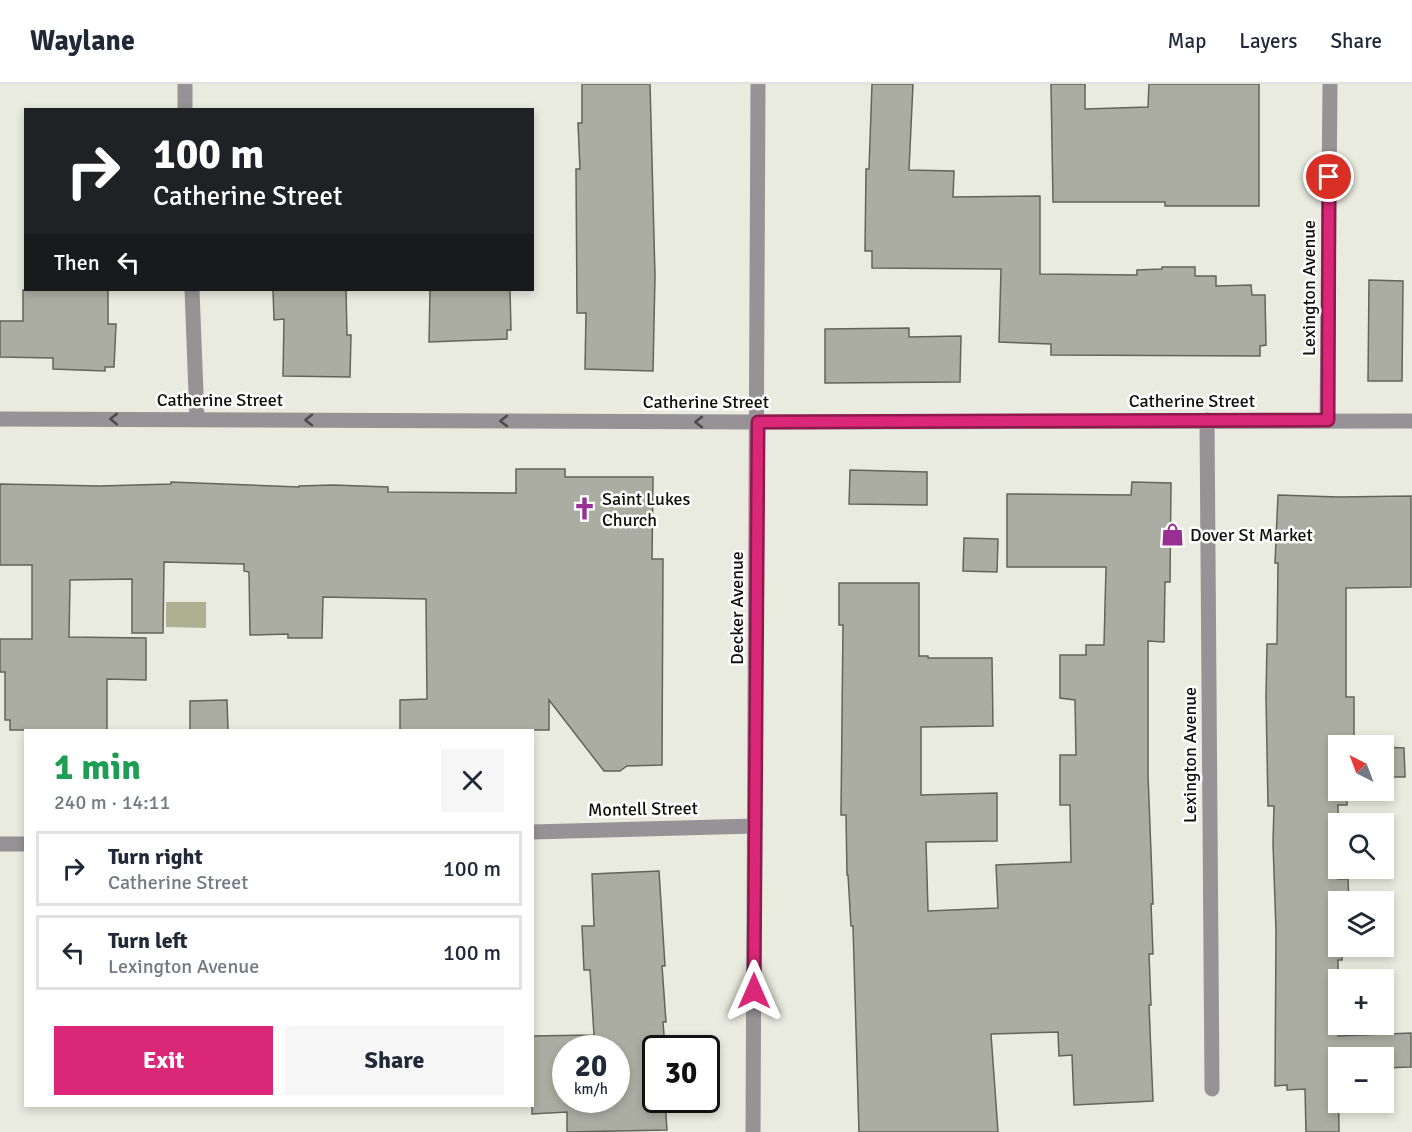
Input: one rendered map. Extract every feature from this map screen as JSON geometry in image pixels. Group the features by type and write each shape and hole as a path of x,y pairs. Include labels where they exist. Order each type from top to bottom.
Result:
{"street":[{"path":"185,84 186,108"},
{"name":"Decker Avenue","path":"753,1132 758,84"},
{"name":"Lexington Avenue","path":"1328,420 1330,84"},
{"path":"192,291 197,419"},
{"name":"Catherine Street","path":"0,419 758,422 1412,421"},
{"name":"Lexington Avenue","path":"1208,420 1212,1089"},
{"name":"Montell Street","path":"534,832 755,826"},
{"path":"0,844 24,844"}],"shaded area":[{"path":"166,602 206,602 206,628 166,627"}],"building":[{"path":"582,84 650,84 655,276 653,371 585,369 586,313 577,313 576,169 580,169 578,123 582,123"},
{"path":"872,84 913,84 909,170 954,171 953,197 1040,196 1040,274 1137,275 1137,270 1195,267 1195,276 1216,276 1216,286 1251,285 1252,295 1265,295 1266,345 1260,346 1260,356 1051,355 1051,344 999,342 1001,269 872,268 872,251 865,251 866,169 869,169"},
{"path":"1051,84 1085,84 1085,109 1148,107 1149,84 1259,84 1259,206 1165,206 1165,202 1053,202"},
{"path":"1369,280 1403,281 1402,381 1368,381"},
{"path":"23,290 108,291 108,324 116,324 114,367 105,367 105,371 53,369 53,358 0,357 0,321 23,321"},
{"path":"273,291 346,291 347,335 351,335 350,377 283,376 284,319 274,320"},
{"path":"430,291 510,291 511,330 507,330 507,339 429,342"},
{"path":"909,328 909,337 961,336 960,382 825,383 825,329"},
{"path":"516,469 565,469 565,477 653,477 652,559 663,559 662,765 627,766 620,771 604,771 549,700 549,730 400,729 400,700 427,699 426,599 323,597 322,638 288,638 288,634 250,635 249,572 244,571 244,564 164,562 163,633 132,633 132,579 70,580 69,637 146,638 146,680 107,679 107,729 10,730 10,720 5,720 5,672 0,672 0,639 32,639 32,565 0,565 0,484 100,486 171,484 171,482 299,487 333,485 388,487 388,492 516,493"},
{"path":"850,470 927,472 927,505 849,504"},
{"path":"1132,482 1171,483 1170,582 1165,582 1164,642 1148,641 1148,775 1153,904 1151,904 1153,954 1149,954 1151,1005 1149,1005 1153,1101 1074,1105 1072,1055 1059,1056 1058,1032 991,1034 998,1132 859,1132 853,926 851,926 847,875 846,815 841,815 843,625 839,625 839,583 919,583 919,656 992,658 993,726 921,727 921,795 997,793 997,841 926,842 928,911 998,908 996,865 1071,862 1070,805 1060,805 1060,755 1076,755 1075,700 1060,698 1060,655 1086,655 1086,645 1104,645 1106,567 1007,567 1007,494 1131,495"},
{"path":"1278,495 1411,496 1411,587 1346,588 1346,697 1354,697 1354,735 1328,735 1328,801 1347,801 1347,805 1338,805 1338,813 1328,813 1328,879 1348,879 1349,891 1328,891 1328,957 1342,957 1342,960 1338,960 1338,969 1328,969 1328,1035 1411,1033 1411,1067 1394,1068 1394,1047 1328,1047 1328,1113 1339,1113 1339,1132 1306,1132 1305,1089 1287,1090 1287,1085 1275,1086 1274,806 1268,806 1266,697 1267,644 1277,644 1278,563 1275,563"},
{"path":"964,538 998,539 997,572 963,571"},
{"path":"227,700 228,729 190,729 190,701"},
{"path":"1394,748 1404,748 1405,777 1394,777"},
{"path":"659,871 666,1022 663,1022 664,1035 642,1035 642,1113 666,1113 667,1130 567,1132 567,1113 630,1113 630,1035 594,1035 590,970 584,970 582,926 594,926 592,874"},
{"path":"534,1036 552,1036 552,1113 532,1114 532,1107 534,1107"}],"place":[{"name":"Saint Lukes Church","path":"584,509"},
{"name":"Dover St Market","path":"1172,535"}],"route":[{"path":"754,991 758,422 1328,420 1329,177"}]}
